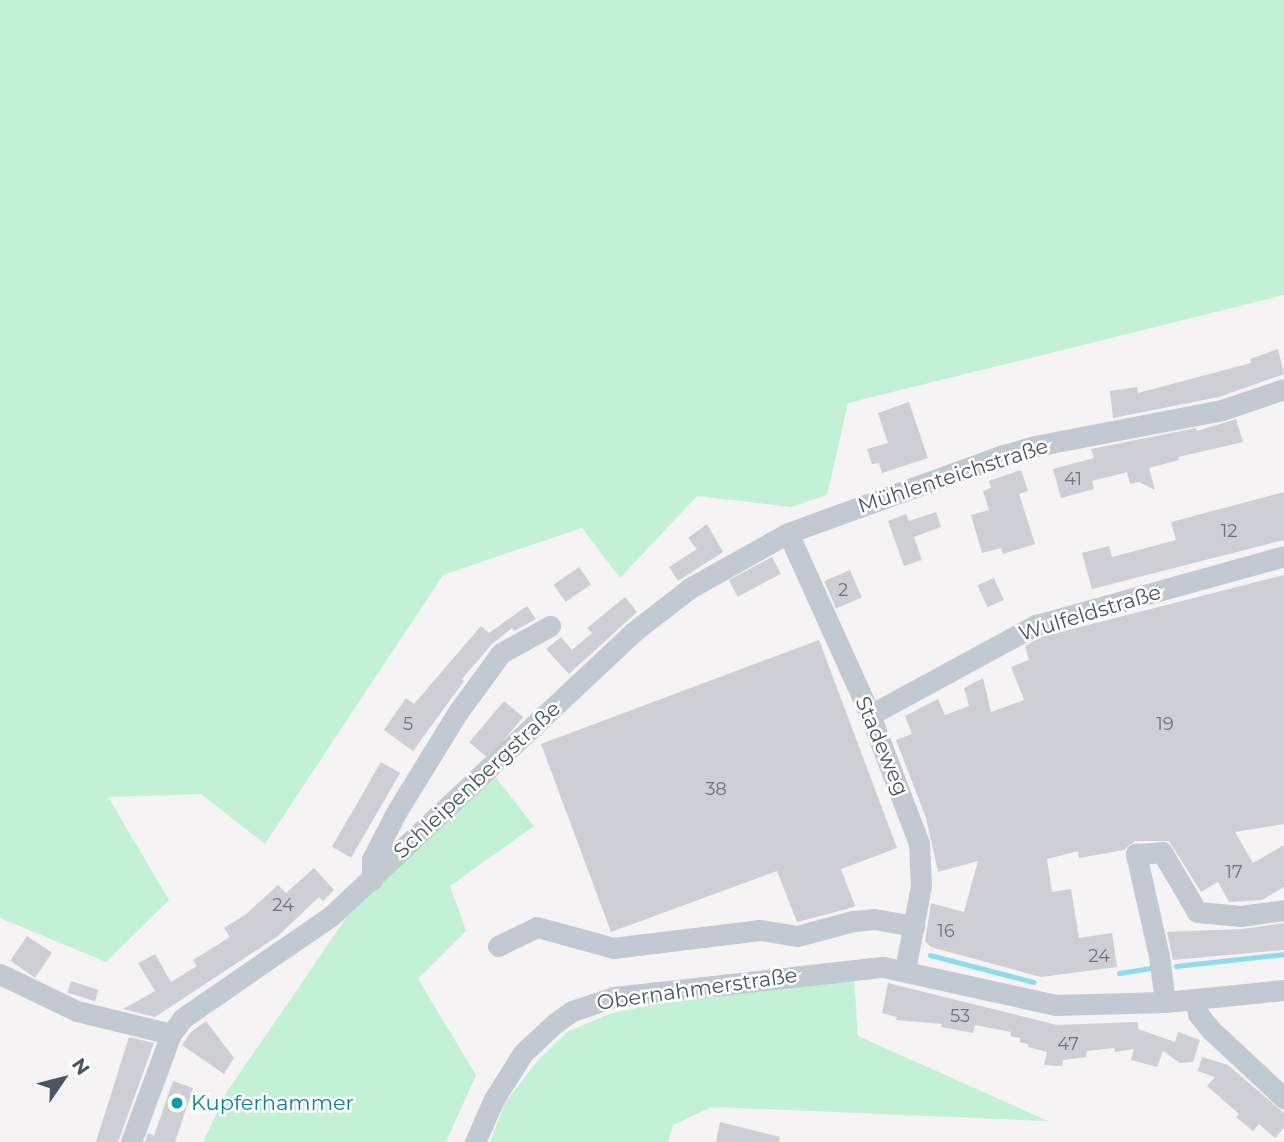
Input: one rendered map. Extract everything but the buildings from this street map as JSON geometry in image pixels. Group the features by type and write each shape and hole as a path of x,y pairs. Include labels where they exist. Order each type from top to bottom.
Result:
{"street":[{"name":"Mühlenteichstraße","path":"788,533 1035,446 1222,410 1284,389"},
{"name":"Stadeweg","path":"788,533 870,715 919,843 921,886 905,970"},
{"name":"Schleipenbergstraße","path":"131,1142 171,1034 183,1018 331,916 660,608 788,533"},
{"name":"Wulfeldstraße","path":"870,715 1037,625 1284,556"},
{"path":"372,880 372,859 397,811 458,712 501,653 550,626"},
{"path":"1165,1002 1159,956 1136,854 1162,852 1197,912 1241,916 1284,910"},
{"path":"498,946 537,928 613,948 760,930 797,936 853,921 874,919 914,926"},
{"name":"Obernahmerstraße","path":"475,1142 494,1099 523,1053 554,1024 592,1002 641,993 883,967 1037,1003 1074,1005 1165,1002 1284,989"},
{"path":"0,974 77,1012 171,1034"},
{"path":"1196,1000 1198,1014 1211,1030 1284,1098"}],"green space":[{"path":"0,0 1284,0 1284,295 848,403 827,495 791,507 697,496 620,578 582,528 443,575 265,844 201,794 108,797 169,900 106,962 0,918"},
{"path":"489,769 534,826 450,886 466,931 418,979 476,1075 446,1142 203,1142 227,1092 372,880"},
{"path":"854,979 858,1036 1048,1121 712,1107 673,1125 668,1142 490,1142 505,1103 538,1060 567,1032 609,1014 650,1005"}],"waterway":[{"path":"1176,966 1284,954"},
{"path":"930,955 1034,982"},
{"path":"1119,973 1152,968"}],"place":[{"name":"Kupferhammer","path":"177,1103"}]}
